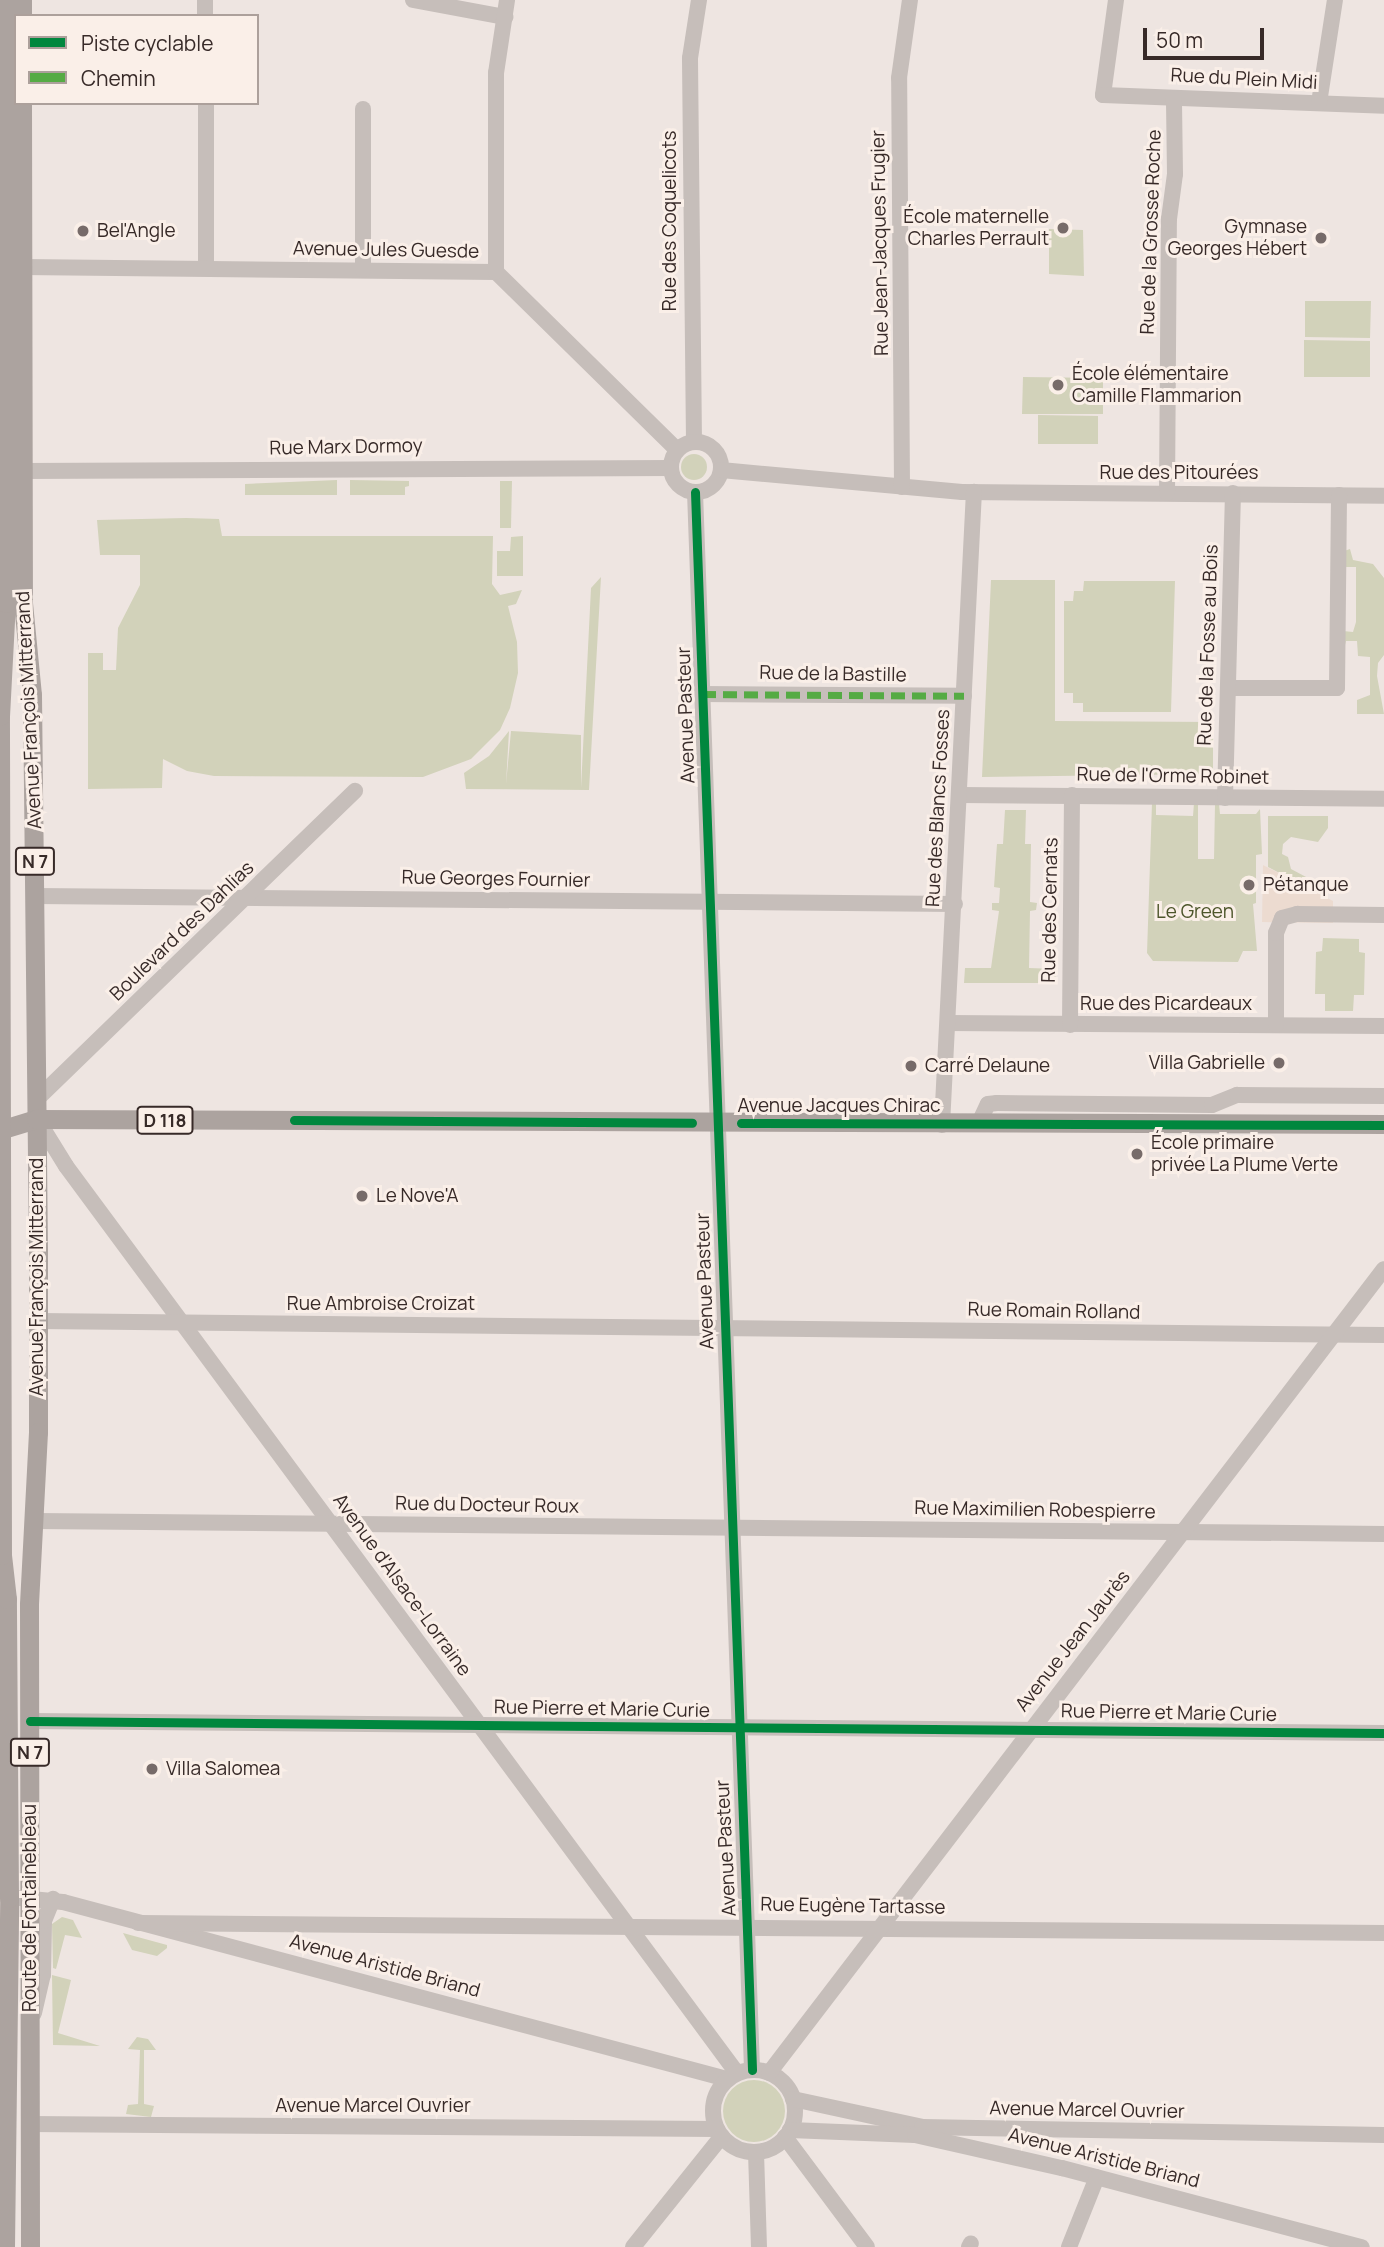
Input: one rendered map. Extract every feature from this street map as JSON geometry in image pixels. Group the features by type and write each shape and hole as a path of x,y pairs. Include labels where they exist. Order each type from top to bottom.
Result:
{"main road":[{"name":"Avenue François Mitterrand","path":"6,0 3,82 9,470 32,695 36,896 38,1321 34,1569"},
{"name":"Avenue François Mitterrand","path":"5,2247 0,894 3,553 22,267 22,105"},
{"name":"D 118","path":"1,1130 36,1109"},
{"name":"Avenue Jacques Chirac","path":"36,1109 717,1123 1381,1124"},
{"name":"Route de Fontainebleau","path":"30,2247 29,1605 34,1569"}],"street":[{"path":"413,0 505,17"},
{"path":"496,272 496,73 508,0"},
{"name":"Rue des Coquelicots","path":"694,442 690,58 699,0"},
{"name":"Rue Jean-Jacques Frugier","path":"902,487 899,78 910,0"},
{"name":"Rue du Plein Midi","path":"1116,0 1103,94 1384,106"},
{"path":"1319,103 1335,0"},
{"name":"Rue de la Grosse Roche","path":"1167,493 1174,98"},
{"path":"206,105 206,268"},
{"path":"363,109 363,270"},
{"name":"Avenue Jules Guesde","path":"22,267 496,272 677,450"},
{"path":"694,442 714,450 720,470 709,488 695,492 678,484 671,468 677,450 694,442"},
{"name":"Rue Marx Dormoy","path":"9,470 671,468"},
{"path":"720,470 974,492"},
{"name":"Avenue Pasteur","path":"695,492 747,1927 739,2074"},
{"name":"Rue des Pitourées","path":"974,492 1384,496"},
{"name":"Rue des Blancs Fosses","path":"943,1125 974,492"},
{"name":"Rue de la Fosse au Bois","path":"1225,797 1230,688 1233,494"},
{"path":"1230,688 1337,688 1339,495"},
{"name":"Rue de la Bastille","path":"702,694 964,696"},
{"name":"Boulevard des Dahlias","path":"36,1109 355,791"},
{"name":"Rue de l'Orme Robinet","path":"961,795 1384,799"},
{"name":"Rue des Cernats","path":"1070,1025 1072,795"},
{"name":"Rue Georges Fournier","path":"36,896 955,904"},
{"path":"1276,1025 1276,933 1282,918 1297,914 1384,915"},
{"name":"Rue des Picardeaux","path":"948,1023 1384,1026"},
{"path":"979,1123 988,1104 997,1103 1212,1105 1237,1095 1384,1096"},
{"name":"Avenue d'Alsace-Lorraine","path":"36,1109 182,1323 739,2074"},
{"name":"Avenue Jean Jaurès","path":"769,2073 1384,1269"},
{"name":"Rue Ambroise Croizat","path":"38,1321 724,1328"},
{"name":"Rue Romain Rolland","path":"724,1328 1384,1335"},
{"name":"Rue du Docteur Roux","path":"35,1521 686,1528"},
{"name":"Rue Maximilien Robespierre","path":"686,1528 1384,1534"},
{"name":"Rue Pierre et Marie Curie","path":"30,1721 1384,1733"},
{"name":"Avenue Aristide Briand","path":"3,1896 53,1899 138,1923 739,2074"},
{"path":"30,1898 44,1921"},
{"path":"30,2024 43,1975 44,1921 53,1899"},
{"name":"Rue Eugène Tartasse","path":"138,1923 1384,1933"},
{"path":"229,1946 238,1923"},
{"path":"634,2247 719,2133 715,2097 739,2074 769,2073 784,2084 793,2099 787,2134 867,2247"},
{"name":"Avenue Marcel Ouvrier","path":"793,2099 922,2127 1384,2135"},
{"name":"Avenue Marcel Ouvrier","path":"29,2124 719,2133"},
{"path":"1011,2130 1029,2159"},
{"path":"719,2133 737,2148 756,2152 787,2134"},
{"name":"Avenue Aristide Briand","path":"787,2134 915,2135 1029,2159 1362,2247"},
{"path":"756,2152 759,2247"},
{"path":"1069,2247 1097,2177"}],"green space":[{"path":"1049,229 1083,230 1084,276 1049,274"},
{"path":"1305,301 1371,301 1370,338 1305,337"},
{"path":"1304,340 1370,341 1370,377 1304,377"},
{"path":"1023,377 1103,378 1103,414 1022,414"},
{"path":"1038,415 1098,416 1098,444 1038,444"},
{"path":"694,454 703,458 707,467 703,476 694,480 685,476 681,467 685,458"},
{"path":"337,480 337,495 245,495 245,484"},
{"path":"350,480 409,481 409,486 405,487 405,495 350,495"},
{"path":"500,481 512,481 511,528 500,528"},
{"path":"219,519 222,536 493,536 492,584 500,595 522,590 516,604 508,606 517,642 518,673 510,708 500,730 471,759 423,777 214,776 187,771 163,759 162,788 88,789 88,653 103,653 103,670 116,670 118,628 140,585 140,555 100,555 97,520"},
{"path":"523,536 523,576 497,576 497,551 510,551 511,537"},
{"path":"1350,549 1353,560 1373,564 1384,578 1384,655 1378,663 1377,676 1384,714 1357,714 1357,700 1370,695 1370,657 1358,656 1357,641 1346,641 1343,653 1343,631 1353,632 1356,622 1356,567 1344,567 1344,551"},
{"path":"601,577 589,790 466,789 464,773 489,756 509,731 506,784 511,731 581,735 581,788 591,588"},
{"path":"991,580 1055,580 1055,721 1213,722 1213,774 982,777"},
{"path":"1084,581 1175,581 1171,712 1083,712 1083,703 1073,703 1073,693 1064,693 1064,601 1073,601 1074,591 1083,591"},
{"name":"Le Green","path":"1152,803 1156,803 1156,815 1193,816 1194,803 1198,803 1198,859 1214,859 1215,804 1219,804 1220,814 1256,814 1260,809 1262,854 1256,855 1256,903 1253,904 1257,951 1243,951 1238,962 1153,961 1147,953"},
{"path":"1005,810 1026,810 1025,844 1031,844 1030,902 1037,903 1036,910 1030,911 1029,968 1056,969 1055,983 964,983 965,968 991,968 999,911 992,910 992,903 999,903 1000,888 994,887 997,844 1003,844"},
{"path":"1268,816 1328,816 1328,828 1318,842 1291,837 1283,844 1282,854 1288,857 1291,869 1308,878 1304,886 1268,867"},
{"path":"1323,938 1359,939 1359,952 1365,953 1364,995 1354,995 1353,1011 1325,1011 1325,994 1315,994 1316,952 1322,951"},
{"path":"62,1917 73,1920 82,1938 65,1935 56,1969 53,1968 52,1924"},
{"path":"123,1933 167,1945 167,1948 157,1956 132,1950"},
{"path":"52,1975 71,1980 58,2033 100,2046 53,2045"},
{"path":"137,2037 148,2039 156,2050 144,2050 144,2104 154,2106 151,2117 126,2114 128,2105 138,2104 140,2050 128,2049"},
{"path":"754,2080 766,2082 776,2089 783,2099 783,2123 776,2133 766,2140 754,2142 742,2140 732,2133 725,2123 723,2111 725,2099 732,2089 742,2082"}],"shaded area":[{"path":"1263,865 1333,901 1333,923 1262,922"}],"marked path":[{"path":"702,694 964,696"}],"cycle path":[{"path":"695,492 752,2070"},
{"path":"294,1120 692,1123"},
{"path":"741,1123 1384,1125"},
{"path":"30,1721 1384,1733"}],"place":[{"name":"École maternelle Charles Perrault","path":"1063,228"},
{"name":"Bel'Angle","path":"83,231"},
{"name":"Gymnase Georges Hébert","path":"1321,238"},
{"name":"École élémentaire Camille Flammarion","path":"1058,385"},
{"name":"Pétanque","path":"1249,885"},
{"name":"Villa Gabrielle","path":"1279,1063"},
{"name":"Carré Delaune","path":"911,1066"},
{"name":"École primaire privée La Plume Verte","path":"1137,1154"},
{"name":"Le Nove'A","path":"362,1196"},
{"name":"Villa Salomea","path":"152,1769"}]}
